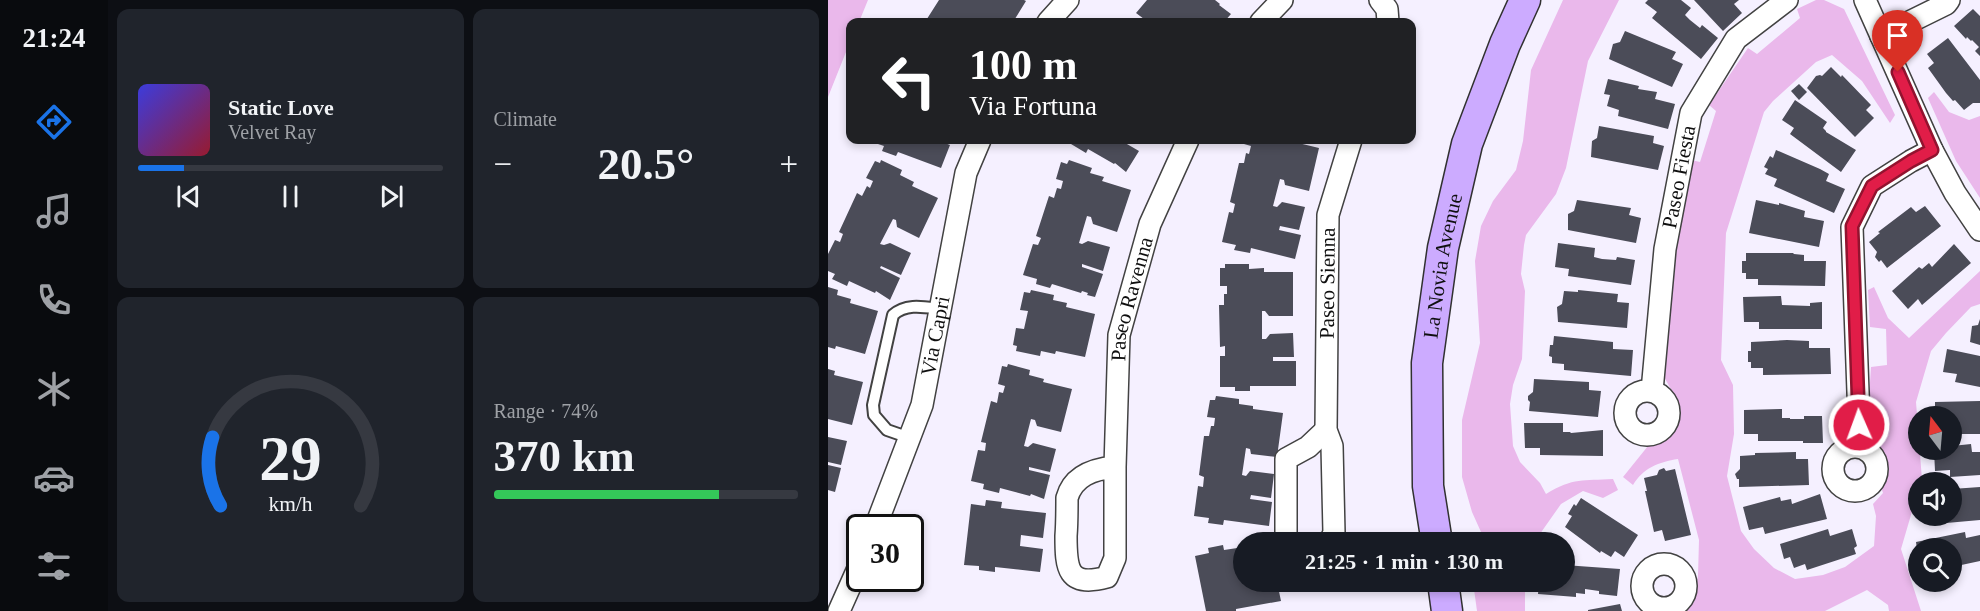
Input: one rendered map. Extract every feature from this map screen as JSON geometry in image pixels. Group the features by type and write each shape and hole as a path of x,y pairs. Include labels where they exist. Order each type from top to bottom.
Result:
{"main road":[{"name":"La Novia Avenue","path":"1435,532 1428,486 1426,363 1443,248 1467,144 1505,44 1525,0"},
{"path":"1444,592 1447,611"}],"street":[{"path":"1052,18 1068,0"},
{"path":"1265,18 1282,0"},
{"path":"1380,0 1387,9 1388,18"},
{"name":"Paseo Fiesta","path":"1652,391 1665,249 1691,113 1736,39 1787,0"},
{"path":"1865,0 1932,150 1955,193 1980,230"},
{"path":"1881,36 1946,4 1949,0"},
{"name":"Via Capri","path":"880,514 921,405 966,173 978,144"},
{"name":"Paseo Ravenna","path":"1115,467 1100,468 1088,473 1070,488 1067,498 1066,563 1071,573 1079,579 1107,577 1113,567 1119,335 1150,224 1186,144"},
{"name":"Paseo Sienna","path":"1334,532 1332,446 1326,430 1328,215 1350,144"},
{"path":"1860,447 1852,226 1872,186 1932,150"},
{"path":"1286,532 1287,459 1308,447 1326,430"},
{"path":"839,611 847,592"}],"lane":[{"path":"910,438 887,430 874,416 873,405 893,315 907,307 940,309"}],"shaded area":[{"path":"828,0 868,0 861,18 846,18 846,52 828,97"},
{"path":"1563,0 1619,0 1588,61 1566,168 1556,194 1526,235 1521,274 1525,291 1522,359 1513,385 1510,404 1513,446 1520,462 1540,483 1546,494 1572,482 1586,480 1613,479 1618,490 1603,498 1583,491 1561,504 1542,532 1481,532 1472,512 1462,477 1462,420 1480,343 1475,261 1481,226 1493,201 1516,170 1523,141 1531,70"},
{"path":"1816,0 1824,0 1844,9 1895,115 1890,123 1862,81 1832,55 1816,62 1764,112 1726,233 1721,360 1733,385 1734,434 1727,476 1741,531 1754,549 1774,568 1795,579 1823,575 1845,567 1874,546 1876,516 1873,504 1883,493 1889,469 1877,441 1867,429 1871,367 1887,365 1886,329 1870,327 1868,290 1874,287 1888,318 1909,338 1980,271 1980,304 1971,307 1931,351 1916,406 1908,406 1908,460 1920,460 1921,472 1908,472 1908,525 1901,549 1908,571 1908,592 1915,592 1921,611 1889,611 1888,605 1867,590 1825,611 1686,611 1694,602 1698,576 1699,540 1678,459 1652,467 1633,485 1623,477 1648,446 1667,439 1678,417 1676,400 1662,372 1674,251 1691,160 1700,162 1716,111 1709,105 1748,48 1757,54 1800,18 1797,9"},
{"path":"1934,92 1949,112 1969,120 1980,116 1980,198 1956,161 1928,98"},
{"path":"1474,592 1525,592 1525,611 1477,611"}],"building":[{"path":"939,0 1026,1 1015,18 928,18"},
{"path":"1147,0 1215,0 1231,14 1228,18 1143,18 1136,13"},
{"path":"1648,0 1681,0 1691,8 1685,15 1700,28 1702,25 1718,38 1701,59 1652,18 1657,12 1645,3"},
{"path":"1694,0 1739,0 1734,4 1742,13 1723,31"},
{"path":"1973,9 1980,16 1980,56 1975,51 1979,47 1972,40 1967,37 1966,39 1954,26"},
{"path":"1625,31 1676,52 1672,59 1683,64 1672,87 1609,59 1613,44 1620,42"},
{"path":"1948,38 1980,80 1980,103 1973,103 1964,110 1946,93 1928,68 1934,63 1927,54"},
{"path":"1831,67 1871,105 1866,110 1874,118 1855,137 1807,88 1816,76 1822,76"},
{"path":"1608,79 1639,86 1638,89 1657,92 1655,99 1675,104 1668,129 1618,116 1619,110 1607,106 1610,95 1604,94"},
{"path":"1799,84 1807,92 1799,100 1791,91"},
{"path":"1795,100 1827,122 1823,128 1826,132 1856,150 1841,172 1790,134 1794,128 1782,120"},
{"path":"1599,126 1654,136 1653,143 1664,146 1658,170 1591,157 1592,141 1597,138"},
{"path":"878,144 950,145 941,168 898,152 896,156 882,151 884,146"},
{"path":"1071,144 1127,144 1139,151 1126,172 1115,163 1088,149 1086,153"},
{"path":"1244,144 1302,144 1319,148 1309,191 1285,185 1284,180 1280,179 1273,206 1277,207 1282,202 1305,207 1299,230 1280,226 1279,230 1301,235 1295,259 1251,248 1250,253 1234,250 1236,245 1222,242 1229,212 1233,213 1235,204 1230,202 1239,163 1244,163 1246,153 1249,154 1251,146"},
{"path":"1776,150 1829,174 1826,181 1845,189 1834,213 1774,186 1777,179 1765,174 1768,169 1764,167 1770,156 1773,158"},
{"path":"881,160 902,170 900,175 914,182 912,186 938,198 919,238 897,227 896,220 893,219 880,244 890,243 911,253 901,275 881,266 880,268 900,278 890,300 876,291 875,293 849,281 847,286 832,279 835,274 828,271 828,254 835,240 840,242 843,234 839,232 857,193 862,196 867,186 870,188 873,181 866,178 875,161 880,163"},
{"path":"1069,160 1092,168 1090,173 1104,177 1102,181 1131,190 1117,232 1093,224 1091,217 1087,216 1079,243 1088,241 1110,247 1103,271 1082,264 1082,267 1103,274 1095,297 1082,291 1081,293 1052,284 1050,288 1036,284 1037,279 1023,275 1033,244 1038,245 1041,238 1036,236 1049,196 1054,198 1057,188 1061,189 1063,181 1056,179 1061,162 1067,164"},
{"path":"1577,200 1631,208 1629,215 1641,218 1636,243 1568,230 1568,214 1574,211"},
{"path":"1756,200 1779,205 1779,203 1805,211 1804,217 1824,221 1819,247 1749,233"},
{"path":"1925,206 1941,226 1887,268 1881,260 1879,262 1875,257 1877,252 1869,242 1880,233 1878,232 1911,207 1916,212"},
{"path":"1558,243 1595,248 1594,257 1602,259 1616,260 1617,257 1635,260 1631,285 1568,276 1569,269 1555,267"},
{"path":"1954,244 1971,263 1922,305 1918,299 1908,309 1892,291 1919,267 1922,269 1929,263 1932,267"},
{"path":"1746,253 1793,253 1804,255 1804,261 1826,261 1825,286 1758,285 1758,279 1746,279 1746,273 1742,273 1742,261 1746,261"},
{"path":"1225,264 1249,264 1249,269 1264,268 1264,272 1293,272 1293,316 1269,316 1262,311 1262,339 1266,339 1270,334 1293,333 1294,357 1273,357 1273,361 1296,361 1296,386 1250,386 1250,391 1235,391 1235,387 1220,387 1220,356 1225,356 1225,346 1220,347 1219,305 1224,305 1227,286 1220,286 1220,268 1225,268"},
{"path":"828,287 838,290 837,295 851,299 850,303 878,311 865,354 836,346 835,349 828,347"},
{"path":"1031,290 1054,295 1053,300 1067,303 1066,307 1095,314 1085,357 1056,351 1055,354 1041,351 1040,356 1016,351 1017,346 1013,345 1016,328 1024,329 1028,311 1020,310 1024,292 1030,293"},
{"path":"1578,290 1618,294 1617,302 1629,303 1627,328 1558,322 1557,307 1562,304 1564,291 1578,292"},
{"path":"1781,296 1782,305 1810,306 1810,303 1822,302 1822,329 1759,329 1759,322 1744,322 1743,297"},
{"path":"1980,319 1980,345 1970,342 1972,326 1978,325"},
{"path":"1554,336 1613,342 1613,349 1633,350 1631,376 1564,370 1564,364 1552,363 1552,357 1549,356"},
{"path":"1809,341 1809,348 1830,348 1831,374 1763,375 1763,368 1751,368 1751,362 1748,362 1748,351 1751,351 1751,342"},
{"path":"1947,349 1980,356 1980,387 1955,382 1957,374 1943,372"},
{"path":"1008,364 1030,370 1029,375 1044,379 1043,382 1072,389 1061,432 1037,426 1035,420 1031,419 1024,446 1028,447 1033,443 1056,449 1050,472 1029,467 1029,470 1050,475 1044,499 1000,488 999,493 983,489 984,484 971,481 978,450 985,451 986,443 981,442 991,401 997,403 999,392 1003,393 1005,386 998,384 1002,366 1007,367"},
{"path":"828,369 835,371 834,375 863,382 852,425 828,419"},
{"path":"1534,379 1589,382 1589,390 1601,391 1598,417 1529,411 1528,396 1533,392"},
{"path":"1216,396 1239,399 1239,404 1253,406 1253,409 1283,413 1277,457 1251,454 1250,449 1246,448 1242,475 1246,476 1250,471 1274,474 1271,498 1251,495 1250,499 1272,502 1269,526 1224,520 1223,525 1208,523 1209,518 1194,516 1198,486 1203,487 1204,477 1199,475 1204,436 1209,436 1211,426 1214,426 1215,418 1207,417 1210,400 1215,400"},
{"path":"1980,401 1980,434 1962,434 1962,406 1935,406 1935,402"},
{"path":"1782,409 1782,418 1804,419 1804,416 1822,416 1823,443 1758,441 1758,434 1744,434 1744,410"},
{"path":"1524,423 1563,423 1563,432 1571,433 1603,430 1603,456 1540,455 1540,448 1525,448"},
{"path":"828,437 847,441 841,465 828,462"},
{"path":"1971,444 1972,452 1980,452 1980,475 1962,476 1962,472 1935,471 1934,460 1962,460 1962,445"},
{"path":"1796,452 1796,459 1808,459 1809,485 1739,487 1739,479 1735,474 1740,469 1740,456 1755,455 1755,453"},
{"path":"828,465 841,468 835,492 828,490"},
{"path":"1664,468 1666,471 1675,469 1691,535 1665,541 1662,530 1654,532 1644,478 1657,475 1659,470"},
{"path":"1980,487 1980,520 1962,522 1962,488"},
{"path":"1820,494 1827,519 1765,534 1763,527 1749,530 1743,507 1780,497 1781,501 1791,499 1792,504"},
{"path":"1581,498 1638,535 1624,557 1615,551 1611,557 1601,551 1600,553 1575,534 1575,532 1565,527 1572,516 1568,514 1574,504 1576,506"},
{"path":"986,500 1002,502 1001,508 1046,513 1043,538 1021,535 1020,546 1043,549 1040,572 995,567 995,572 979,570 979,566 964,565 971,504 985,506"},
{"path":"1828,529 1830,536 1852,529 1857,546 1854,548 1856,554 1807,570 1805,564 1794,568 1790,557 1784,559 1780,544"},
{"path":"1965,532 1966,538 1980,535 1980,561 1962,565 1962,538 1936,538"},
{"path":"1223,545 1224,550 1233,549 1233,592 1279,592 1281,601 1236,609 1236,611 1206,611 1195,556 1209,553 1208,548"},
{"path":"1575,566 1620,569 1617,596 1599,594 1599,591 1585,589 1585,594 1576,593 1576,597 1538,594 1538,592 1575,592"},
{"path":"1620,604 1622,611 1588,611 1588,610"}],"route":[{"path":"1859,425 1852,226 1872,186 1932,150 1898,72"}]}
